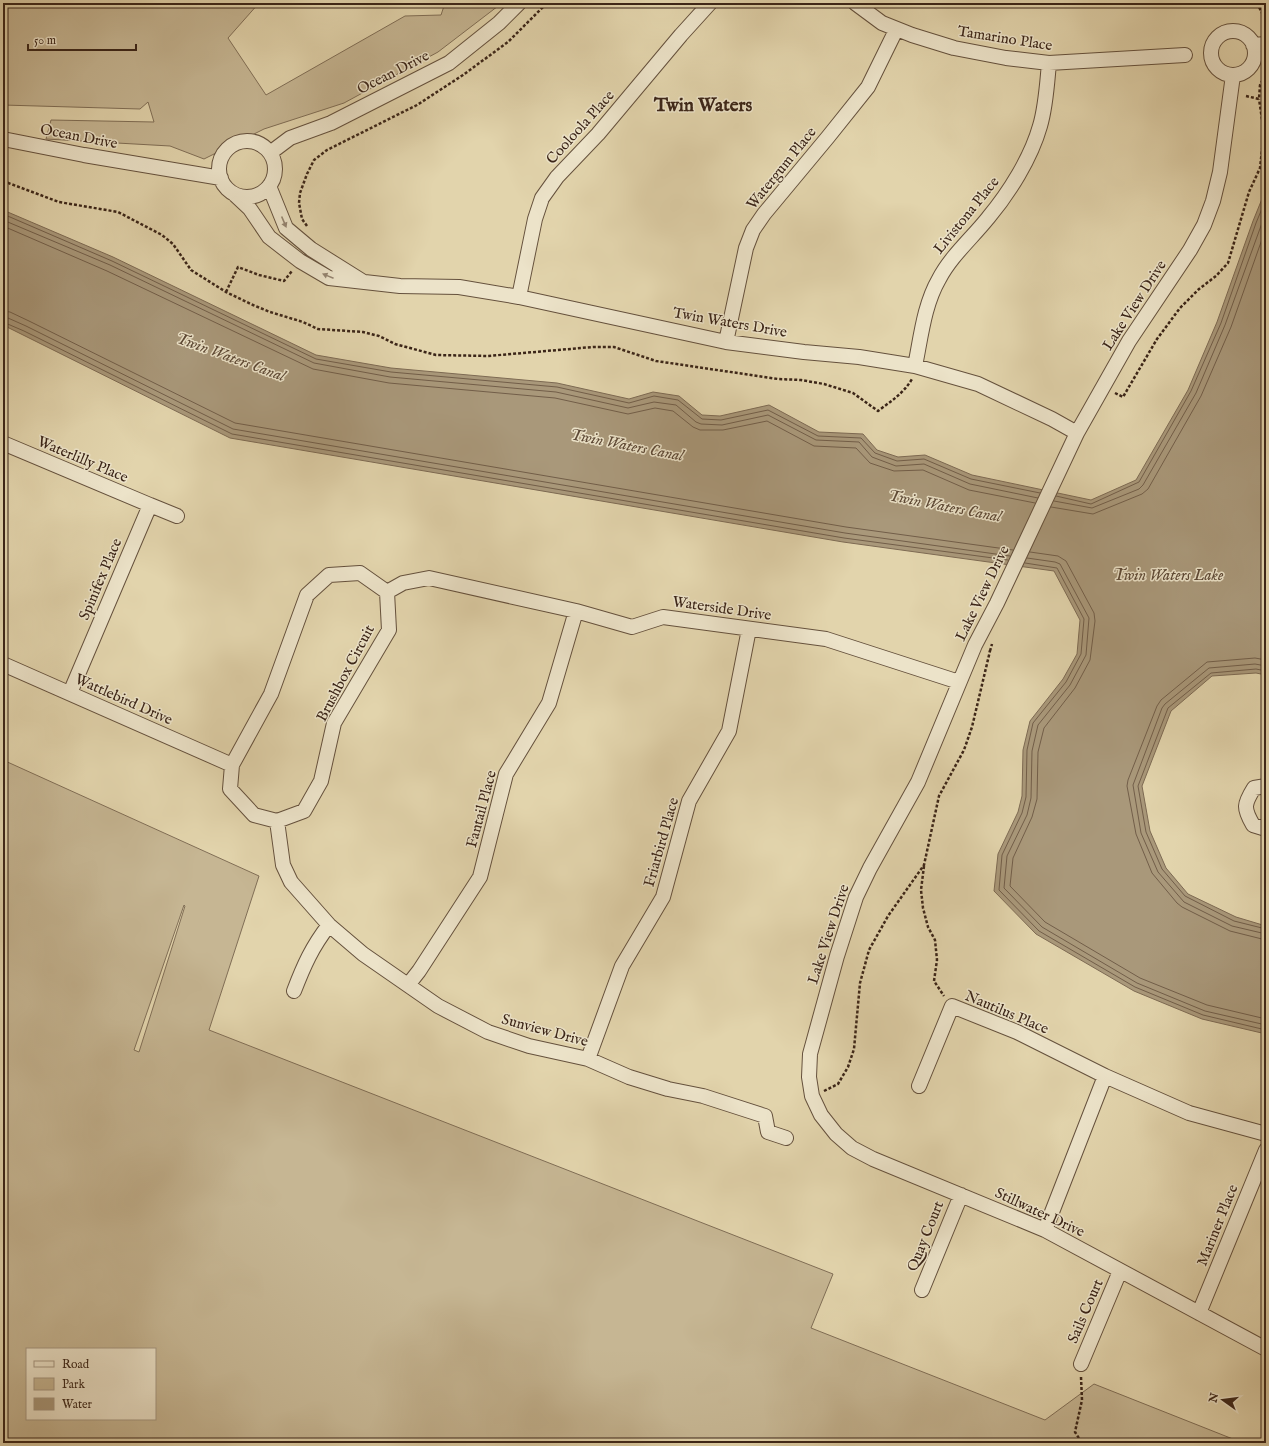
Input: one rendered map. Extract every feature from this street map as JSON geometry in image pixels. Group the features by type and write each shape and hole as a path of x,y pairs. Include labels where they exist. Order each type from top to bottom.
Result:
{"street":[{"name":"Ocean Drive","path":"270,153 290,138 332,123 449,63 499,23 519,3"},
{"name":"Cooloola Place","path":"520,297 535,219 542,198 557,177 598,134 680,36 710,3"},
{"name":"Tamarino Place","path":"855,3 882,23 896,30 930,41 973,52 1049,63 1185,55"},
{"name":"Watergum Place","path":"726,342 746,248 753,230 764,214 868,88 896,30"},
{"path":"1237,32 1244,34 1249,39 1260,44 1255,55 1260,61 1245,71 1233,75 1226,74 1220,70 1215,65 1212,58 1211,51 1213,44 1217,38 1223,34 1237,32"},
{"name":"Livistona Place","path":"915,366 929,299 939,278 950,262 992,213 1010,189 1034,144 1041,126 1049,63"},
{"name":"Lake View Drive","path":"812,1096 809,1077 810,1054 837,956 856,897 870,868 918,782 975,645 997,603 1077,433 1129,342 1190,250 1204,225 1213,201 1220,172 1233,75"},
{"name":"Ocean Drive","path":"3,139 84,155 221,178"},
{"path":"238,142 256,142 264,146 274,161 274,178 262,193 253,196 244,197 234,194 224,185 221,178 219,170 220,161 230,146 238,142"},
{"name":"Twin Waters Drive","path":"269,186 286,228 311,249 366,284"},
{"name":"Twin Waters Drive","path":"234,194 250,209 269,237 300,261 329,278 366,284 459,287 520,297 726,342 859,357 915,366 978,384 1052,419 1077,433"},
{"name":"Waterlilly Place","path":"3,443 150,506"},
{"path":"150,506 177,516"},
{"name":"Spinifex Place","path":"70,694 150,506"},
{"path":"277,821 254,815 230,789 232,765 271,694 307,595 328,575 360,574 387,592"},
{"name":"Waterside Drive","path":"387,592 404,583 429,578 576,611 632,627 663,617 826,639 959,682"},
{"name":"Brushbox Circuit","path":"277,821 304,811 321,781 334,723 389,630 387,592"},
{"name":"Fantail Place","path":"408,984 419,970 480,877 506,774 549,703 576,611"},
{"name":"Friarbird Place","path":"588,1059 622,966 663,897 689,800 729,730 749,629"},
{"name":"Wattlebird Drive","path":"3,664 232,765"},
{"path":"1266,786 1254,788 1246,802 1247,814 1253,825 1266,829"},
{"name":"Sunview Drive","path":"277,821 283,864 291,882 329,924 363,954 438,1006 488,1032 529,1046 588,1059 629,1077 668,1089 703,1096 765,1116 768,1132 786,1138"},
{"path":"294,990 312,949 329,924"},
{"name":"Nautilus Place","path":"919,1086 952,1006 1017,1032 1105,1076 1189,1113 1266,1134"},
{"path":"1045,1230 1105,1076"},
{"name":"Stillwater Drive","path":"812,1096 821,1115 836,1134 852,1148 873,1159 1045,1230 1266,1349"},
{"name":"Mariner Place","path":"1199,1313 1266,1150"},
{"name":"Quay Court","path":"922,1290 961,1195"},
{"name":"Sails Court","path":"1081,1364 1120,1271"}],"path":[{"path":"310,230 302,219 299,203 303,182 314,160 327,150 417,105 463,75 508,42 547,3"},
{"path":"1257,3 1266,21"},
{"path":"1114,393 1123,397 1157,339 1180,308 1199,289 1216,276 1228,263 1249,192 1260,168 1263,126 1259,99 1260,85 1266,74"},
{"path":"1246,96 1259,99"},
{"path":"3,181 59,202 118,212 162,235 173,244 191,270 226,292 254,306 303,322 318,329 363,332 379,336 395,344 436,356 488,356 593,347 614,347 656,361 778,379 800,380 824,384 853,393 878,410 898,397 908,386 913,376 915,366"},
{"path":"226,292 238,267 284,281 300,261"},
{"path":"952,1006 934,981 937,960 936,940 928,927 923,908 921,890 924,865 939,796 964,750 972,727 990,651 975,645"},
{"path":"812,1096 838,1084 848,1067 854,1049 860,983 869,950 888,916 924,865"},
{"path":"1081,1364 1082,1400 1075,1432 1082,1443"}],"green space":[{"path":"3,3 259,3 228,38 266,95 405,16 441,15 445,3 502,3 438,52 344,103 264,129 204,159 170,146 46,139 51,120 154,122 148,102 140,109 3,105"},
{"path":"3,760 259,876 209,1030 833,1274 811,1328 1045,1420 1094,1384 1243,1443 3,1443","holes":["184,905 185,906 139,1052 134,1050"]}],"water":[{"name":"Twin Waters Lake","path":"1266,189 1266,675 1256,673 1212,676 1171,711 1142,786 1150,831 1166,868 1188,894 1236,917 1266,926 1266,1034 1202,1019 1134,991 1036,934 994,891 998,854 1018,812 1022,796 1023,750 1030,721 1063,679 1077,654 1080,620 1054,571 843,542 230,438 3,325 3,210 113,257 316,355 391,368 557,383 629,399 653,392 679,396 702,415 720,416 769,405 819,432 863,434 877,450 898,457 925,455 972,475 1091,500 1136,480 1188,390 1217,322"}],"district":[{"name":"Twin Waters","path":"703,104"}],"water label":[{"name":"Twin Waters Canal","path":"231,356"},
{"name":"Twin Waters Canal","path":"627,444"},
{"name":"Twin Waters Canal","path":"945,505"}]}
